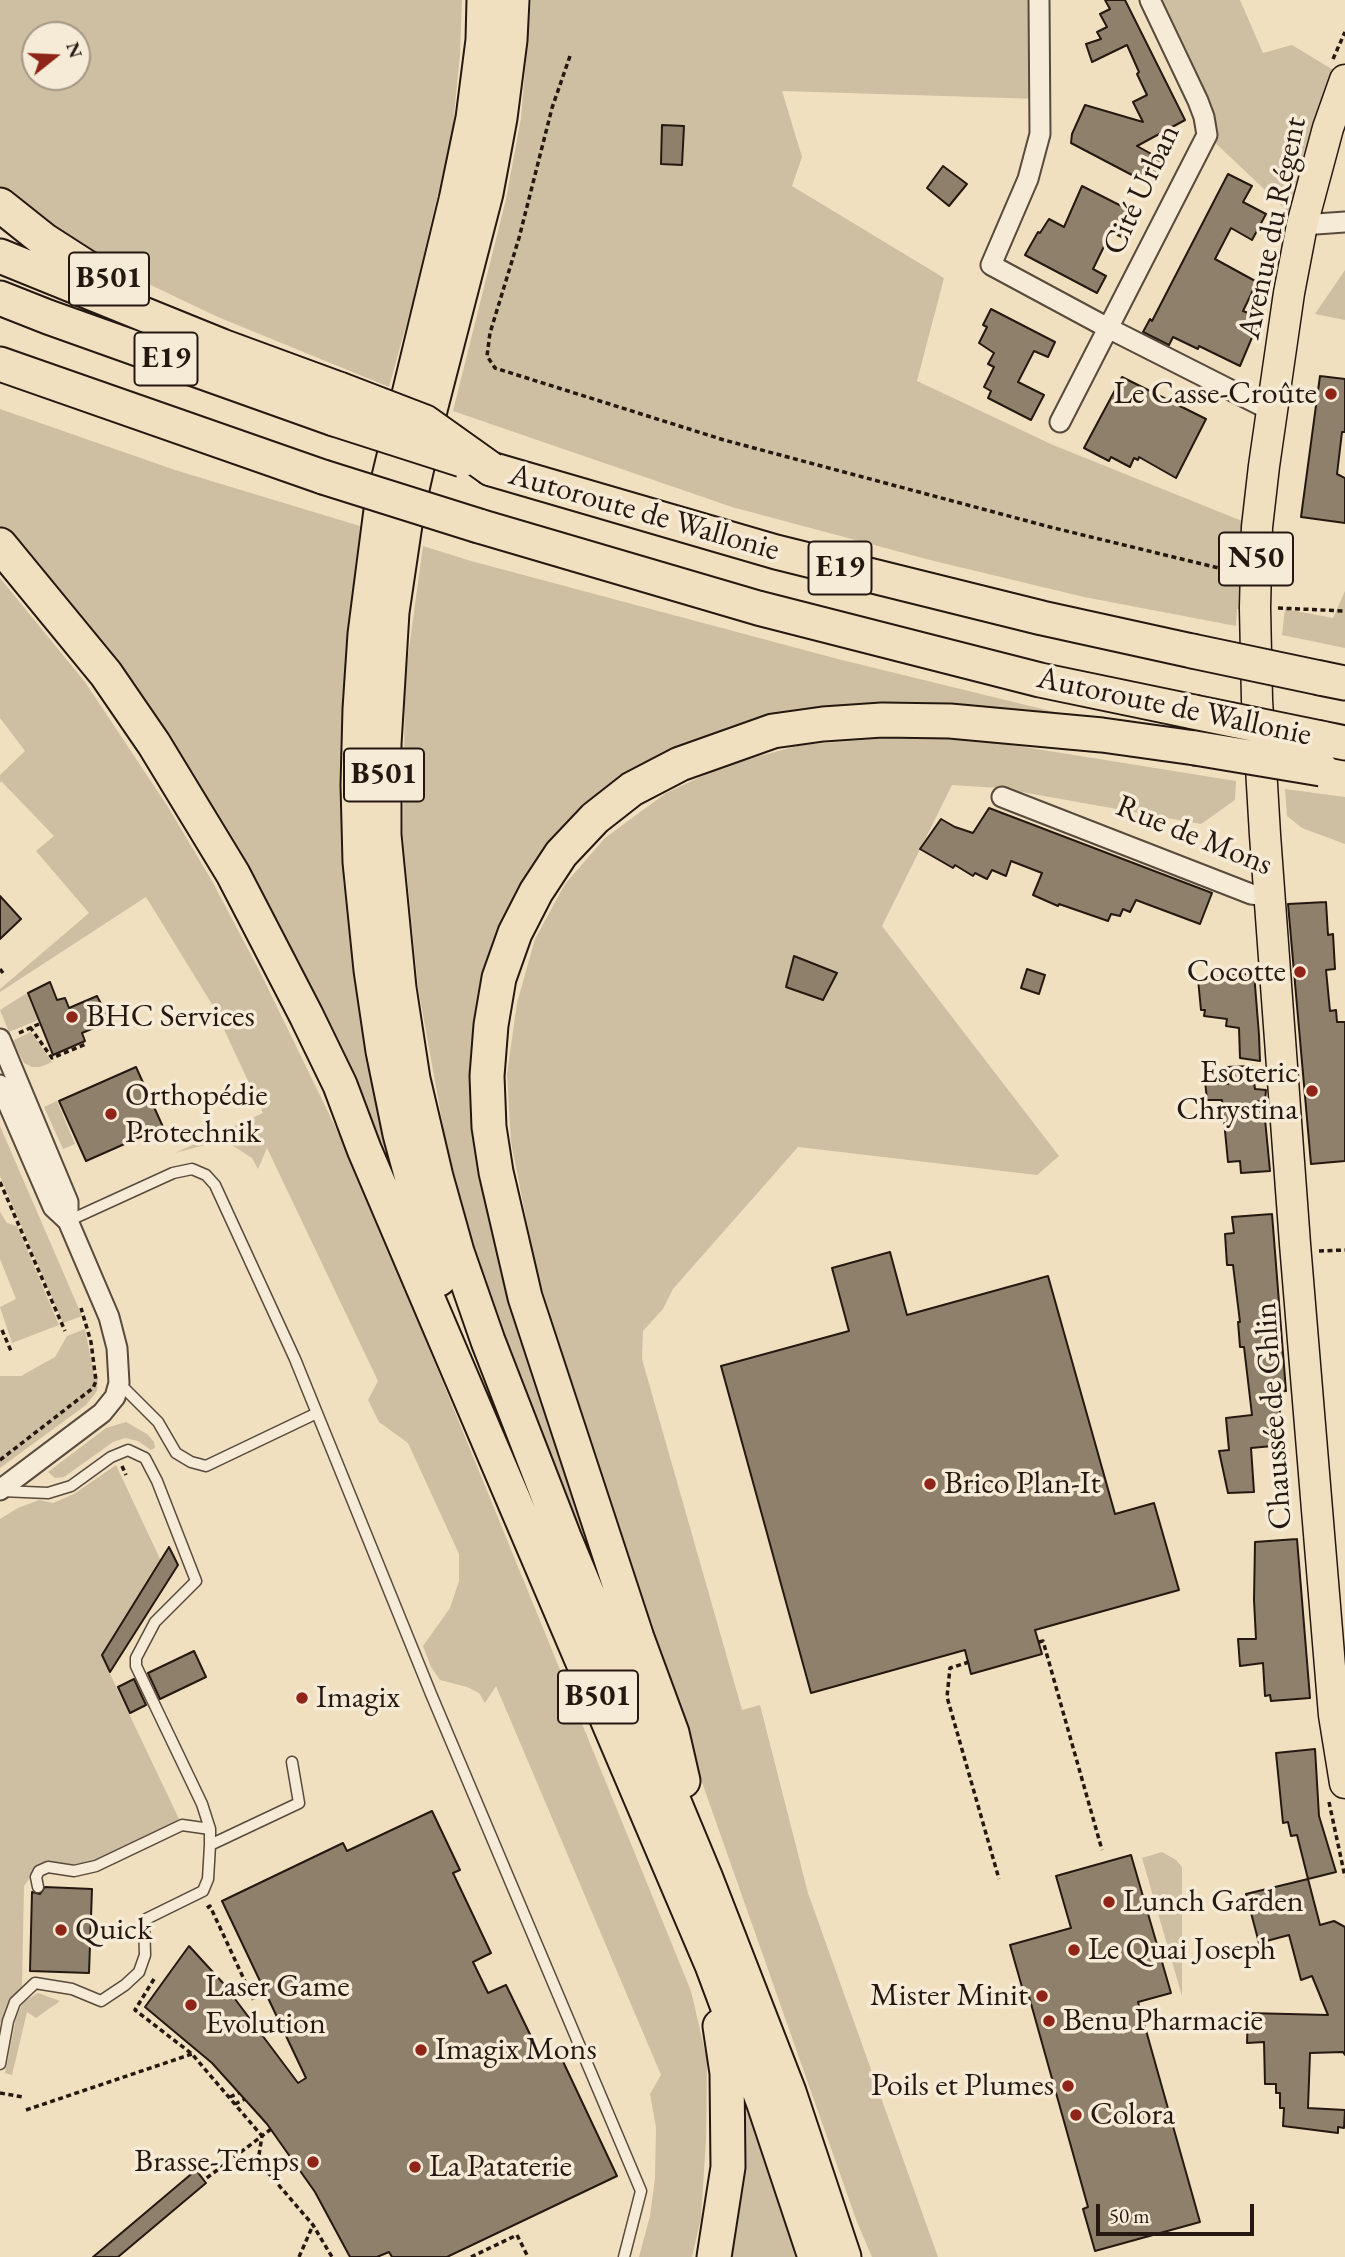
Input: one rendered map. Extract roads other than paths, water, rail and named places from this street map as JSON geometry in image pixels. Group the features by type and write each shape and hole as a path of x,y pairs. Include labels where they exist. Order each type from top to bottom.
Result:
{"highway":[{"name":"B501","path":"484,0 483,40 473,118 456,200 381,510 365,634 358,785 364,907 383,1051 420,1213 484,1429 712,1965 764,2104 837,2253"},
{"name":"B501","path":"512,0 502,105 486,193 407,511 392,612 384,744 384,835 398,988 413,1079 457,1252 488,1341 564,1537 705,1877 789,2092 837,2253"},
{"name":"B501","path":"0,205 44,240 86,267 158,304 222,346"},
{"path":"0,256 222,346 336,404"},
{"name":"Autoroute de Wallonie","path":"0,298 48,317 336,404 491,469 776,552 1042,618 1333,681"},
{"name":"Autoroute de Wallonie","path":"6,369 323,477 758,608 1040,680 1194,712 1333,754"},
{"path":"0,545 106,674 189,799 233,874 282,964 340,1085 364,1149 484,1429"},
{"path":"705,1877 672,1733 633,1626 529,1310 496,1172 489,1127 487,1076 491,1025 499,978 515,933 536,891 561,854 595,818 632,789 680,764 773,732 823,724 882,720 950,721 1102,735 1195,748 1333,754"},
{"path":"712,1965 727,2073 728,2167 714,2257"}],"main road":[{"name":"Avenue du Régent","path":"1269,896 1257,700 1255,608 1259,515 1289,293 1302,225 1328,128 1345,80"},
{"name":"Rue de Mons","path":"1269,896 1280,1042"},
{"name":"Chaussée de Ghlin","path":"1280,1042 1316,1512 1334,1715 1345,1783"}],"street":[{"path":"1039,0 1040,134 1028,179 990,265 1272,411"},
{"name":"Cité Urban","path":"1060,422 1206,135 1204,117 1198,101 1150,0"},
{"path":"1302,225 1345,222"},
{"name":"Rue de Mons","path":"1002,797 1251,894 1269,896"},
{"path":"0,1039 68,1202 68,1221 109,1317 117,1348 119,1383 115,1397 102,1413 0,1490"},
{"path":"0,1085 52,1207 68,1221"}],"lane":[{"path":"68,1221 173,1173 192,1169 205,1175 215,1185 295,1359 431,1694 641,2191 624,2257"},
{"path":"119,1383 158,1422 176,1453 191,1462 206,1466 317,1413"},
{"path":"0,1490 48,1493 71,1486 111,1457 128,1450 145,1458 157,1481 196,1581 156,1622 136,1658 136,1666 202,1804 210,1829 208,1879 203,1891 144,1920 145,1955 139,1972 101,2001 72,1989 35,1983"},
{"path":"210,1844 299,1803 292,1762"},
{"path":"38,1887 36,1877 39,1871 48,1867 74,1871 96,1866 182,1825 210,1829"},
{"path":"34,1971 35,1983"},
{"path":"0,2064 8,2021 15,2002 35,1983"}],"place":[{"name":"Le Casse-Croûte","path":"1331,394"},
{"name":"Cocotte","path":"1300,972"},
{"name":"BHC Services","path":"72,1017"},
{"name":"Esoteric Chrystina","path":"1312,1091"},
{"name":"Orthopédie Protechnik","path":"111,1114"},
{"name":"Brico Plan-It","path":"930,1484"},
{"name":"Imagix","path":"302,1698"},
{"name":"Lunch Garden","path":"1109,1902"},
{"name":"Quick","path":"61,1930"},
{"name":"Le Quai Joseph","path":"1074,1950"},
{"name":"Mister Minit","path":"1042,1996"},
{"name":"Laser Game Evolution","path":"191,2005"},
{"name":"Benu Pharmacie","path":"1049,2021"},
{"name":"Imagix Mons","path":"421,2050"},
{"name":"Poils et Plumes","path":"1068,2086"},
{"name":"Colora","path":"1076,2115"},
{"name":"Brasse-Temps","path":"313,2162"},
{"name":"La Pataterie","path":"415,2167"}]}
